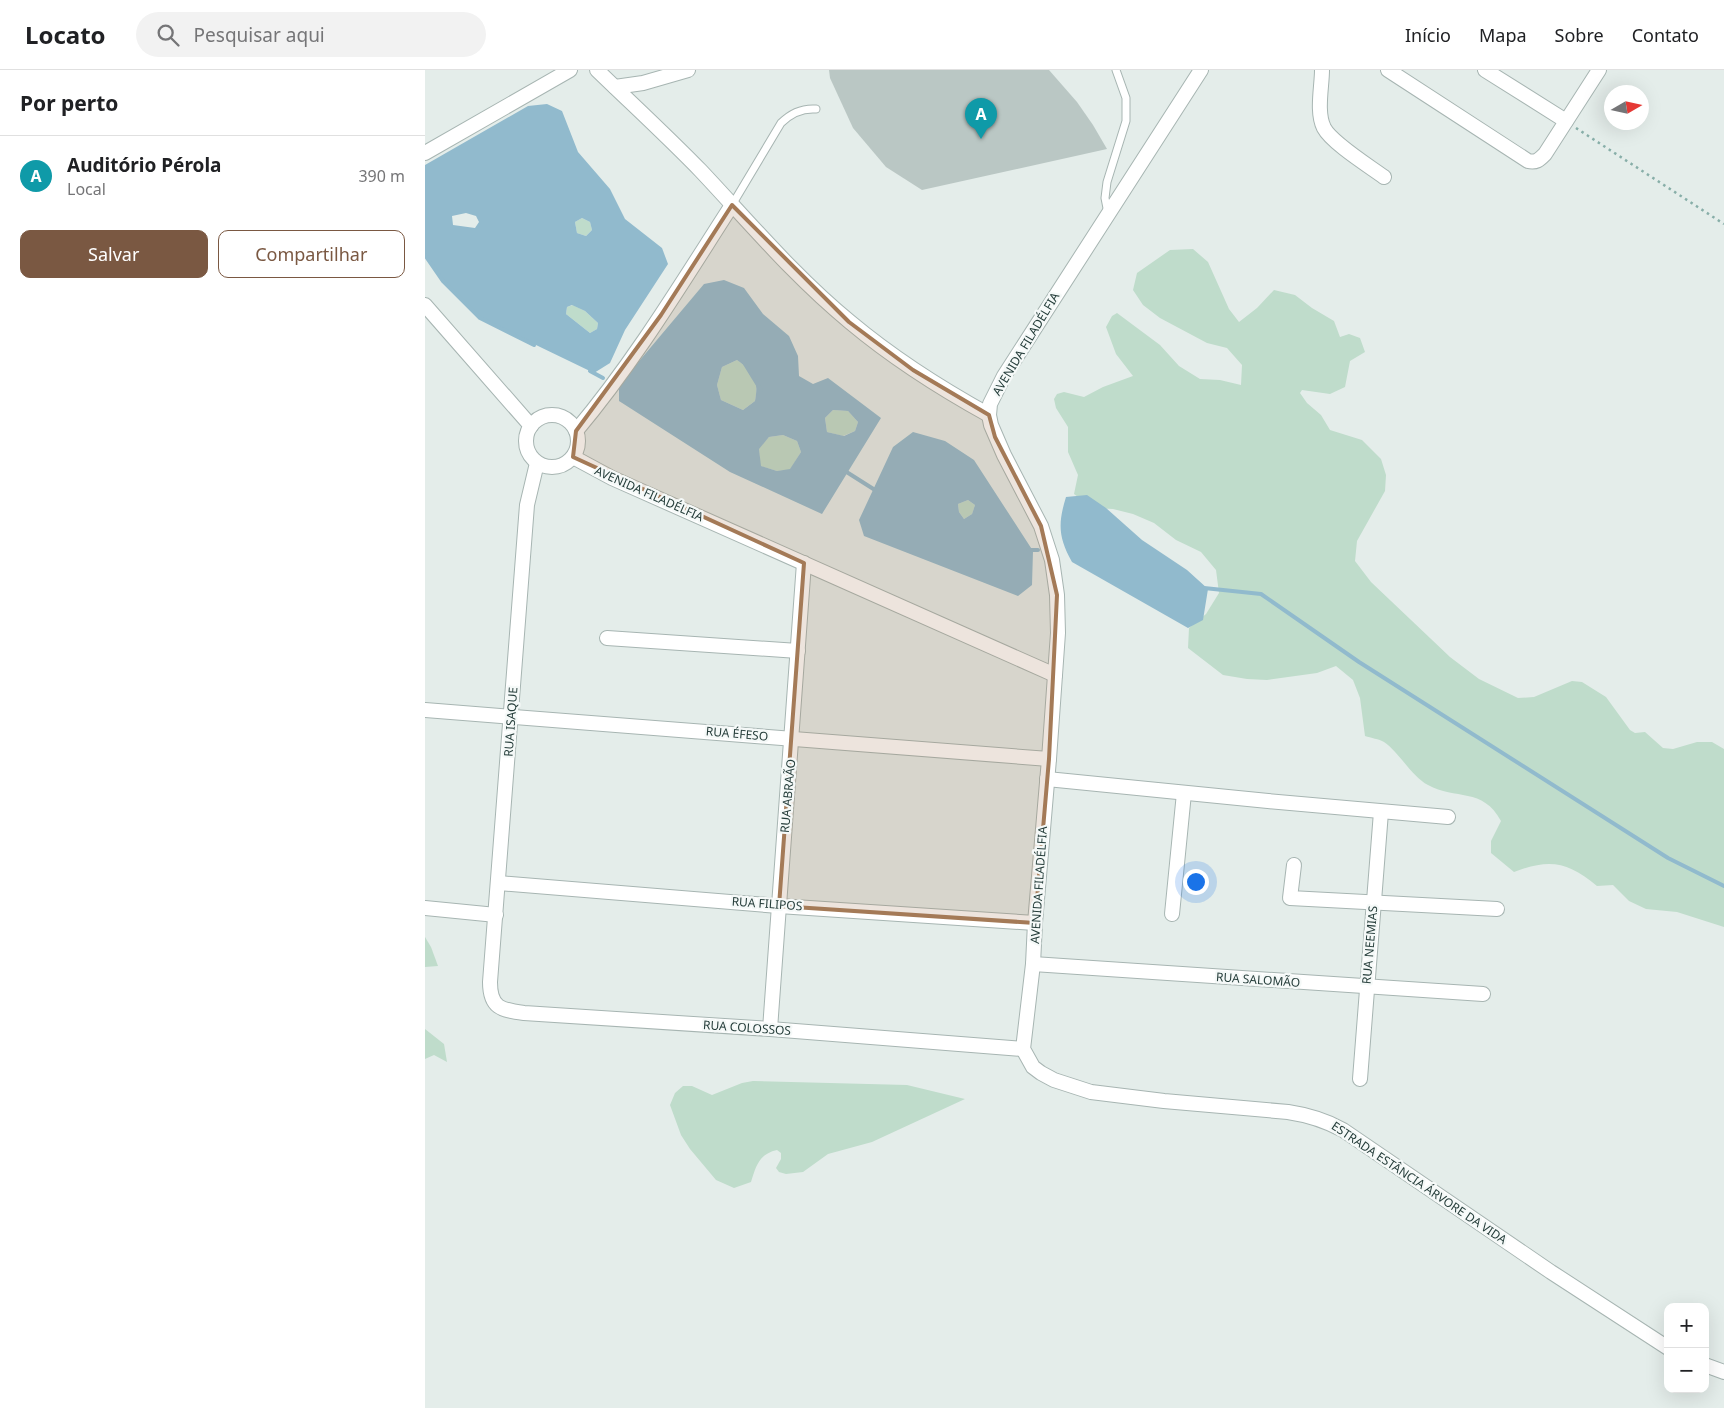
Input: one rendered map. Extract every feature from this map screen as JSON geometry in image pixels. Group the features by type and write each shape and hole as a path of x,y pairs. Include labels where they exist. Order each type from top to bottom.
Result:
{"street":[{"path":"425,153 571,70"},
{"path":"597,70 699,169 815,291 849,322 913,370 989,415"},
{"path":"615,87 643,83 688,70"},
{"name":"AVENIDA FILADÉLFIA","path":"1023,1049 1033,964 1049,759 1058,633 1057,595 1052,560 1041,526 995,437 989,415 990,404 1004,376 1201,70"},
{"path":"1322,70 1321,108 1324,128 1334,140 1384,178"},
{"path":"1388,70 1528,161 1537,162 1545,154 1599,70"},
{"path":"1485,70 1566,121"},
{"path":"576,431 661,315 733,205"},
{"path":"425,304 531,426"},
{"path":"555,415 571,423 576,431 577,449 573,457 566,464 556,468 546,467 537,463 529,455 526,446 526,435 537,420 555,415"},
{"name":"AVENIDA FILADÉLFIA","path":"573,457 612,478 1055,675"},
{"name":"RUA ISAQUE","path":"490,982 527,505 529,490 537,463"},
{"name":"RUA ABRAÃO","path":"771,1029 804,563"},
{"path":"607,638 798,651"},
{"name":"RUA ÉFESO","path":"425,710 1049,759"},
{"path":"1047,779 1449,817"},
{"path":"1173,914 1184,793"},
{"name":"RUA NEEMIAS","path":"1359,1079 1381,812"},
{"path":"1294,864 1290,898 1497,909"},
{"name":"RUA FILIPOS","path":"499,882 779,906 1035,923"},
{"path":"425,908 496,915"},
{"name":"RUA SALOMÃO","path":"1033,964 1483,994"},
{"name":"RUA COLOSSOS","path":"490,982 493,1000 501,1009 524,1013 771,1029 1023,1049"},
{"name":"ESTRADA ESTÂNCIA ÁRVORE DA VIDA","path":"1023,1049 1033,1066 1054,1080 1091,1092 1111,1096 1288,1112 1307,1115 1325,1121 1343,1130 1551,1272 1664,1345"},
{"path":"1709,1366 1724,1372"}],"lane":[{"path":"1108,213 1105,198 1107,182 1126,121 1126,98 1116,70"},
{"path":"733,205 781,123 799,110 816,109"}],"path":[{"path":"1566,121 1724,224"}],"highlighted area":[{"path":"732,205 849,322 913,370 989,415 995,437 1041,526 1057,595 1049,759 1035,923 779,906 804,563 573,457 576,431 661,315"}],"green space":[{"path":"582,218 590,222 592,230 586,236 577,233 575,222"},
{"path":"1193,249 1208,262 1229,309 1239,322 1257,308 1274,290 1295,295 1334,321 1340,337 1349,334 1360,338 1365,352 1350,361 1345,387 1330,394 1302,390 1300,393 1307,403 1321,415 1330,430 1362,440 1381,459 1386,475 1385,491 1357,541 1355,561 1371,582 1450,657 1479,679 1518,698 1534,697 1572,681 1582,682 1606,697 1630,730 1635,733 1645,732 1663,748 1673,749 1697,742 1712,742 1724,749 1724,927 1677,912 1646,909 1629,901 1613,885 1597,886 1567,867 1548,864 1514,872 1491,853 1491,841 1501,821 1494,810 1486,803 1477,799 1428,785 1416,776 1390,746 1377,739 1365,736 1360,698 1353,680 1336,666 1317,673 1267,680 1247,679 1223,675 1188,648 1189,628 1206,614 1219,593 1216,570 1201,552 1176,540 1154,523 1133,514 1113,509 1093,508 1074,494 1078,475 1068,452 1068,427 1056,408 1054,399 1057,394 1064,392 1084,397 1103,387 1133,376 1116,354 1106,327 1112,316 1117,313 1160,345 1179,366 1200,379 1220,380 1241,385 1242,365 1227,348 1207,343 1160,318 1143,305 1133,290 1137,273 1170,250"},
{"path":"573,305 585,311 598,323 597,329 590,333 566,314 567,307"},
{"path":"737,360 748,369 756,382 755,401 743,410 721,400 717,385 722,367"},
{"path":"833,410 848,411 858,422 855,431 843,436 827,432 825,418"},
{"path":"783,435 797,441 801,452 790,470 777,471 760,466 759,448 769,437"},
{"path":"968,500 975,505 972,514 964,519 959,512 958,504"},
{"path":"425,937 431,947 438,966 425,967"},
{"path":"425,1029 444,1044 447,1062 434,1055 425,1059"},
{"path":"753,1081 907,1085 965,1099 872,1142 828,1154 803,1172 786,1174 779,1172 776,1168 781,1159 781,1153 777,1150 771,1152 766,1154 759,1162 751,1182 734,1188 716,1180 690,1149 681,1135 670,1105 675,1093 683,1086 692,1086 712,1095 742,1083"}],"water":[{"path":"547,104 562,111 578,152 610,189 625,219 662,248 668,264 625,330 610,363 594,373 480,318 443,281 425,255 425,165 528,106","holes":["466,213 476,216 479,222 475,228 453,225 452,216","582,218 590,222 592,230 586,236 577,233 575,222","572,305 585,311 598,323 597,329 590,333 566,314 567,307"]},
{"path":"724,280 744,288 763,314 789,336 798,356 799,376 813,384 828,378 881,418 822,514 730,472 619,401 619,385 704,284","holes":["737,360 748,369 756,382 755,401 743,410 721,400 717,385 722,367","833,410 848,411 858,422 855,431 844,436 827,432 825,418","783,435 797,441 801,452 790,469 777,471 761,466 759,449 769,437"]},
{"path":"913,432 945,441 974,460 1033,551 1032,585 1018,596 864,536 859,520 893,447","holes":["968,500 975,505 972,514 964,519 959,512 958,504"]},
{"path":"1087,495 1106,508 1142,540 1187,570 1208,589 1203,620 1188,628 1072,562 1062,537 1063,506 1066,497"}],"building":[{"path":"829,70 1049,70 1077,102 1107,149 922,190 886,167 853,128 830,78"}],"waterway":[{"path":"425,255 443,281 480,318 534,345"},
{"path":"745,364 761,390"},
{"path":"590,371 603,378"},
{"path":"845,471 875,490"},
{"path":"1028,550 1038,550"},
{"path":"1204,588 1261,594 1359,662 1668,858 1724,886"}],"place":[{"name":"Auditório Pérola","path":"981,139"}]}
